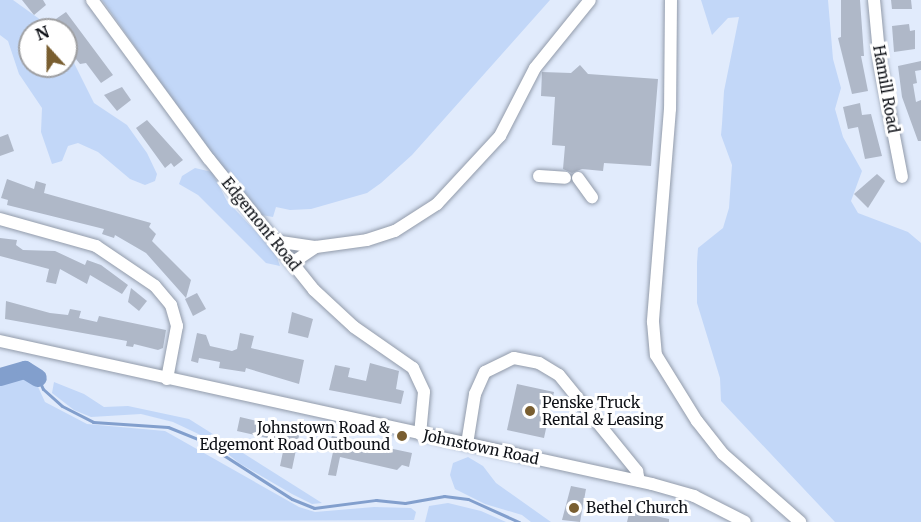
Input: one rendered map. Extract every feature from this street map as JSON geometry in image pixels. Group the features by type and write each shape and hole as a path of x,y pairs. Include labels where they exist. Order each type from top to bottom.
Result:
{"street":[{"name":"Edgemont Road","path":"92,0 292,263 340,315 413,368 424,392 420,434"},
{"path":"274,241 316,247 386,234 437,204 500,136 535,68 590,0"},
{"path":"671,0 670,99 653,322 656,355 697,421 723,453 800,522"},
{"name":"Hamill Road","path":"874,0 880,64 902,177"},
{"path":"539,176 572,178 592,196"},
{"path":"0,219 96,246 154,286 171,305 177,326 168,379"},
{"path":"292,263 316,247"},
{"name":"Johnstown Road","path":"0,341 639,481 684,492 745,522"},
{"path":"467,444 475,394 485,372 514,358 539,363 559,375 637,471 639,481"}],"shaded area":[{"path":"0,0 13,0 38,18 18,18 18,71 8,41 0,35"},
{"path":"102,0 550,0 412,155 381,183 367,193 311,209 290,210 276,207 273,217 262,215 207,148"},
{"path":"701,0 828,0 833,59 841,88 835,109 843,137 862,171 851,201 858,213 908,232 921,243 921,522 835,522 721,401 720,378 697,303 697,263 698,248 723,228 729,208 732,165 721,135 724,91 739,17 728,18 712,35"},
{"path":"78,71 94,103 127,125 147,153 157,174 155,181 145,185 130,179 98,152 78,143 68,146 62,161 52,164 41,132 42,108 22,78 78,78"},
{"path":"195,168 212,172 227,201 275,252 280,266 266,263 198,195 179,184 182,176"},
{"path":"19,377 34,378 45,402 87,424 165,431 299,507 315,512 374,507 411,508 416,512 414,520 0,522 0,384"},
{"path":"54,382 84,394 104,407 128,406 189,419 322,503 312,504 292,494 239,463 209,439 173,422 141,414 91,417 74,410 52,393"},
{"path":"468,457 483,466 496,483 551,522 531,522 522,515 485,504 455,489 450,475 453,463"},
{"path":"448,503 481,511 506,522 425,522 429,506"}],"building":[{"path":"22,0 43,0 46,5 34,15"},
{"path":"841,0 860,0 864,56 861,56 868,91 852,94 838,38 841,37"},
{"path":"891,0 911,0 912,9 892,9"},
{"path":"66,12 70,18 57,18"},
{"path":"909,24 910,31 915,30 915,49 894,52 892,26"},
{"path":"78,28 113,75 101,83 86,63 80,64 78,62"},
{"path":"921,61 921,70 915,71 917,83 913,84 916,102 921,100 921,141 918,141 902,97 898,66"},
{"path":"580,65 588,74 658,79 651,166 604,163 603,171 582,169 572,173 563,169 565,146 552,145 555,97 541,96 542,72 571,73"},
{"path":"122,87 131,100 117,111 104,95"},
{"path":"860,103 862,115 871,114 882,156 865,159 858,127 848,129 843,107"},
{"path":"147,120 183,160 174,167 171,163 165,168 136,128"},
{"path":"8,134 14,151 0,156 0,137"},
{"path":"877,174 885,181 868,208 854,194"},
{"path":"7,179 34,189 36,181 46,184 44,193 151,223 149,227 156,234 152,241 191,280 186,298 146,253 115,235 114,238 102,234 104,229 7,205 8,200 1,198"},
{"path":"0,238 17,240 16,245 23,250 55,251 85,265 87,260 101,265 128,285 122,294 90,275 87,284 60,269 56,284 46,282 49,269 0,256"},
{"path":"131,288 147,301 139,311 128,302"},
{"path":"197,293 206,309 193,316 185,299"},
{"path":"6,301 50,313 68,315 70,309 81,311 79,318 97,322 99,316 166,330 163,348 158,350 134,344 133,347 126,346 127,341 5,319"},
{"path":"292,312 313,319 308,338 288,333"},
{"path":"197,333 206,335 210,346 232,351 237,349 240,333 254,336 251,348 304,360 299,384 246,368 245,372 219,368 220,362 199,358 198,363 191,361"},
{"path":"370,363 399,371 396,389 404,391 401,404 329,390 335,365 350,368 348,377 366,381"},
{"name":"Penske Truck Rental & Leasing","path":"517,384 554,392 544,438 507,430"},
{"path":"240,417 300,431 292,469 280,466 285,442 237,431"},
{"path":"332,436 412,453 409,467 402,465 397,470 340,457 336,476 328,475 333,452 326,451"},
{"name":"Bethel Church","path":"571,486 586,489 580,522 562,520"},
{"path":"630,510 669,519 669,522 627,522"}],"waterway":[{"path":"0,377 25,370 38,378"},
{"path":"38,378 43,389 62,406 93,422 168,427 200,440 292,499 314,508 376,500 405,503 444,496 468,499 519,522"}],"place":[{"name":"Penske Truck Rental & Leasing","path":"530,411"},
{"name":"Johnstown Road & Edgemont Road Outbound","path":"402,436"},
{"name":"Bethel Church","path":"574,508"}]}
